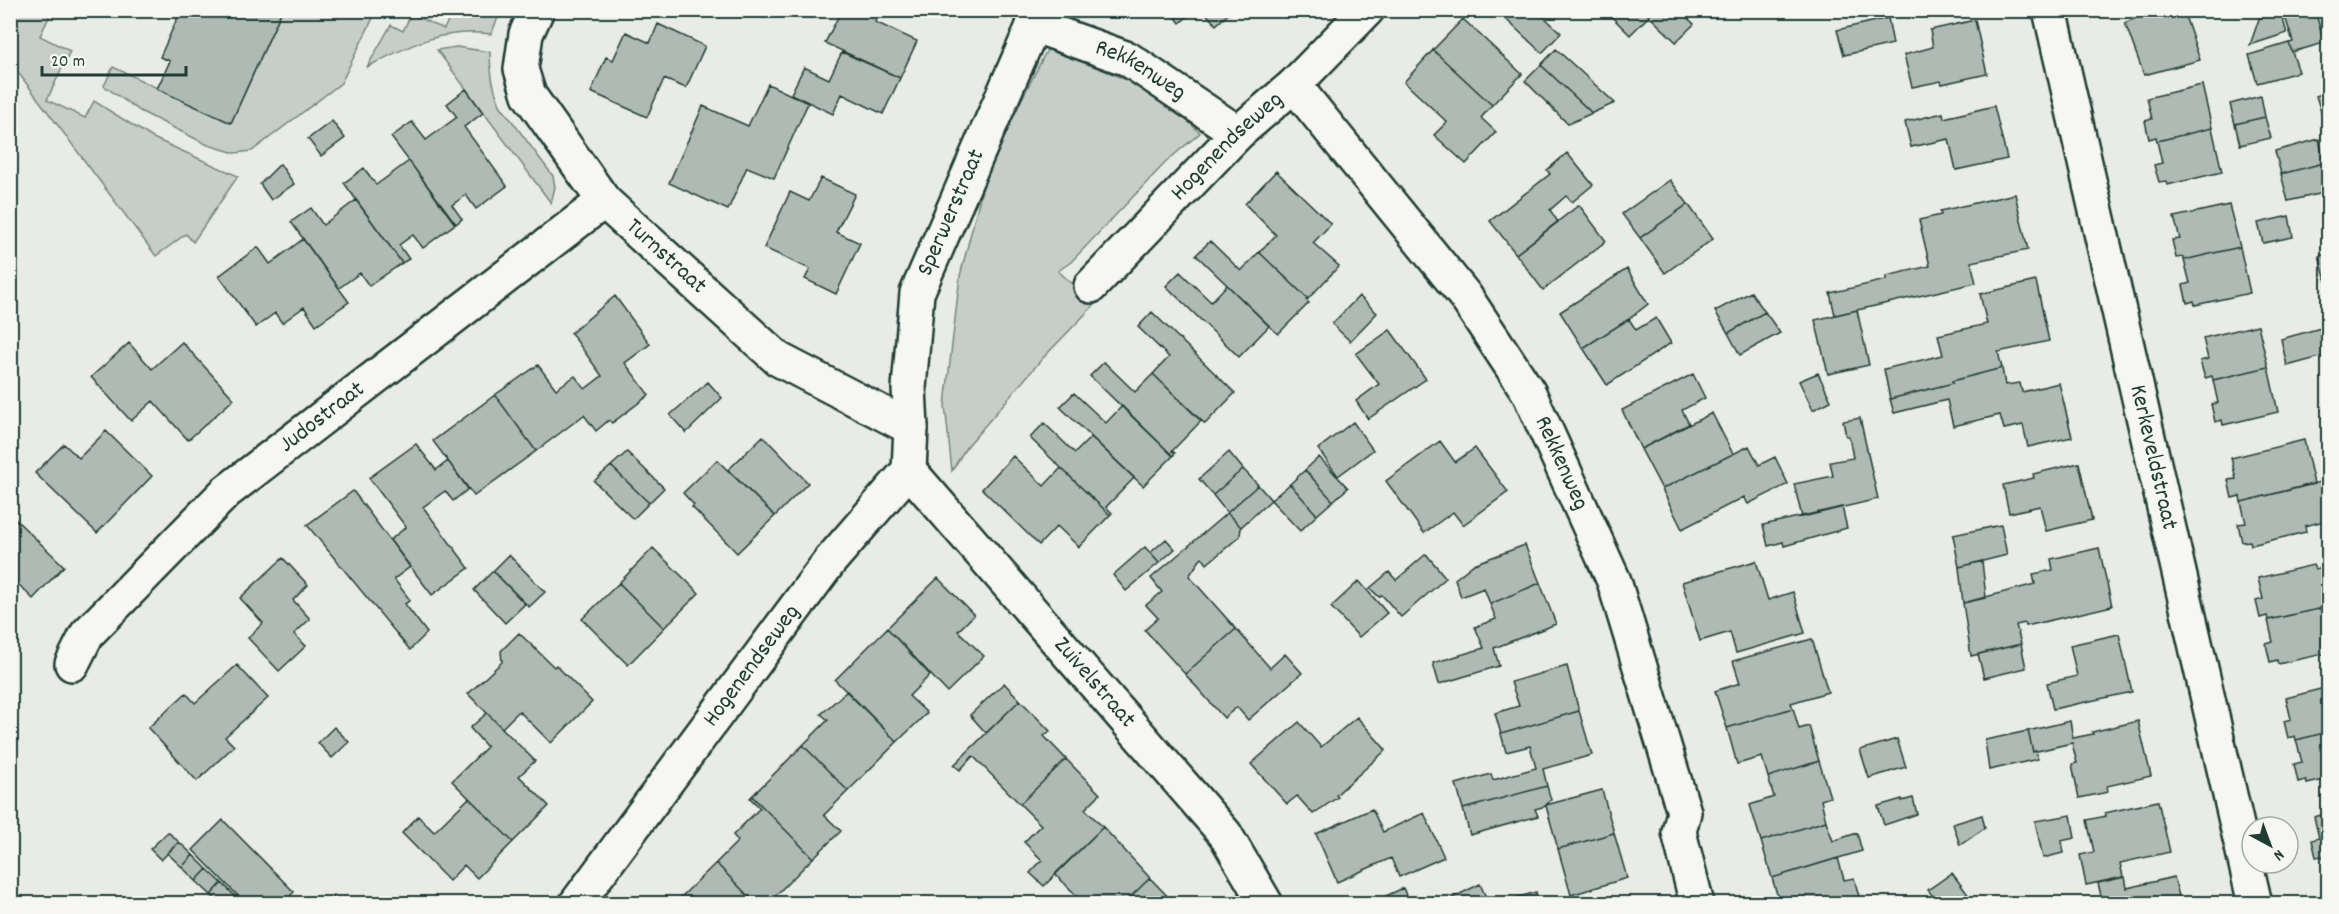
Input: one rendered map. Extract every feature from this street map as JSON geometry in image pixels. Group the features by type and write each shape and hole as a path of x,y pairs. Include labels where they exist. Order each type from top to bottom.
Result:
{"street":[{"name":"Turnstraat","path":"537,10 526,34 520,69 529,95 604,201 778,359 911,428"},
{"name":"Hogenendseweg","path":"1091,286 1238,133 1294,85 1367,10"},
{"name":"Kerkeveldstraat","path":"2050,10 2255,903"},
{"name":"Rekkenweg","path":"1036,18 1128,59 1238,133"},
{"name":"Sperwerstraat","path":"911,428 909,388 917,293 1036,18"},
{"name":"Rekkenweg","path":"1294,85 1465,296 1528,393 1614,580 1684,812 1679,832 1697,903"},
{"name":"Judostraat","path":"72,664 87,634 226,492 604,201"},
{"path":"909,470 911,428"},
{"name":"Hogenendseweg","path":"577,903 830,561 909,470"},
{"name":"Zuivelstraat","path":"909,470 1225,834 1266,903"}],"shaded area":[{"path":"11,10 52,11 40,36 70,51 47,100 85,118 94,101 153,138 238,176 193,242 186,234 156,256 11,63"},
{"path":"282,11 364,11 374,16 341,83 252,151 235,153 208,145 140,111 104,86 113,67 231,123"},
{"path":"453,11 501,11 491,34 441,36 412,45 367,67 391,25 403,31 411,14 444,29"},
{"path":"1049,46 1131,82 1177,110 1200,133 1168,160 1071,262 1058,271 1095,304 1042,359 965,449 952,471 945,405 960,276 984,182 1009,124"},
{"path":"456,47 490,52 492,79 500,105 553,176 555,187 551,203 437,50"}],"building":[{"path":"181,10 191,13 193,10 282,10 231,123 157,89 170,61 160,57"},
{"path":"829,10 881,10 875,22 917,41 900,78 825,43 839,15"},
{"path":"1170,10 1195,10 1180,23"},
{"path":"1203,10 1233,10 1216,25"},
{"path":"1496,10 1547,10 1542,15 1561,33 1542,53"},
{"path":"1605,10 1643,10 1649,16 1630,35"},
{"path":"1643,10 1679,10 1694,24 1676,42"},
{"path":"1879,10 1909,10 1909,12 1880,19"},
{"path":"2154,10 2183,10 2200,60 2144,75 2125,23"},
{"path":"2258,10 2280,10 2287,33 2250,45 2260,16"},
{"path":"2283,10 2315,10 2324,43 2292,52 2289,43 2293,42"},
{"path":"1888,18 1893,44 1844,55 1837,30"},
{"path":"1463,19 1522,74 1492,105 1433,50"},
{"path":"1975,20 1987,74 1942,84 1941,81 1912,87 1904,55 1933,47 1930,30"},
{"path":"658,24 705,46 686,88 664,79 647,117 591,92 606,57 613,60 626,32 650,43"},
{"path":"2289,43 2299,72 2257,83 2249,55"},
{"path":"1556,49 1615,103 1592,113 1541,65"},
{"path":"1433,50 1492,105 1481,118 1496,132 1466,164 1434,135 1447,122 1404,82"},
{"path":"842,52 900,78 883,114 842,94 833,114 791,94 804,67 829,79"},
{"path":"1541,65 1592,113 1568,124 1525,81"},
{"path":"768,84 808,103 774,178 747,167 728,210 669,183 703,106 748,126"},
{"path":"2202,85 2212,128 2157,141 2156,137 2149,139 2145,121 2152,119 2147,98"},
{"path":"466,89 483,113 464,127 507,186 476,209 466,195 452,205 462,219 456,224 391,137 412,122 426,140 457,117 447,104"},
{"path":"2328,92 2328,116 2323,118 2316,96"},
{"path":"2261,96 2265,117 2235,124 2230,104"},
{"path":"1994,106 2007,159 1956,170 1949,139 1911,147 1905,122 1943,113 1944,118"},
{"path":"2265,117 2271,138 2240,145 2235,124"},
{"path":"332,121 345,138 321,156 308,139"},
{"path":"2212,128 2222,172 2167,185 2166,181 2159,182 2154,165 2162,163 2157,141"},
{"path":"2319,139 2324,163 2281,174 2275,151"},
{"path":"1567,153 1593,185 1572,202 1566,196 1550,210 1558,222 1516,254 1490,221 1550,174 1547,170"},
{"path":"409,161 455,224 423,248 413,235 399,245 409,259 402,263 344,183 364,168 376,185"},
{"path":"2324,163 2328,192 2288,201 2281,174"},
{"path":"280,164 294,184 271,200 260,184"},
{"path":"1276,171 1331,224 1313,243 1339,266 1308,299 1259,252 1276,235 1245,204"},
{"path":"821,178 855,194 836,232 860,243 836,294 805,279 810,269 764,248 790,192 809,201"},
{"path":"1670,180 1688,204 1640,238 1622,214"},
{"path":"2015,194 2028,250 1971,262 1976,283 1835,315 1830,293 1886,280 1886,276 1930,266 1919,220 1941,215 1940,211"},
{"path":"356,200 402,263 369,286 360,273 339,288 291,222 311,208 323,225"},
{"path":"1688,204 1713,239 1665,273 1640,238"},
{"path":"1579,205 1606,241 1543,290 1516,254"},
{"path":"2229,205 2240,247 2184,260 2184,257 2176,258 2172,240 2180,239 2174,217"},
{"path":"2289,216 2293,237 2263,243 2258,223"},
{"path":"303,239 349,302 316,325 304,307 282,323 275,313 256,327 219,276 258,247 270,264"},
{"path":"1210,241 1241,271 1259,252 1308,299 1306,300 1309,303 1278,334 1196,255"},
{"path":"2240,247 2250,293 2195,305 2194,301 2187,303 2183,285 2190,283 2184,260"},
{"path":"2328,253 2328,288 2319,256"},
{"path":"1627,269 1648,304 1583,348 1560,312"},
{"path":"1180,272 1211,302 1227,285 1269,326 1239,357 1166,286"},
{"path":"2036,281 2049,341 1998,352 2002,368 1890,399 1884,369 1943,355 1938,335 1987,324 1980,294"},
{"path":"1751,292 1765,312 1728,333 1715,311"},
{"path":"615,296 650,344 625,363 649,395 612,423 609,420 596,431 584,415 536,451 495,395 538,365 556,389 575,376 585,389 602,376 571,333"},
{"path":"1359,296 1377,313 1350,341 1332,324"},
{"path":"1857,310 1869,365 1828,374 1815,320"},
{"path":"1152,312 1235,393 1205,424 1153,374 1169,357 1138,327"},
{"path":"1765,312 1780,333 1740,355 1728,333"},
{"path":"1656,318 1671,343 1607,385 1583,348 1629,319 1636,330"},
{"path":"2258,325 2268,367 2213,380 2212,376 2205,378 2200,361 2208,359 2203,338"},
{"path":"2328,326 2328,355 2287,366 2281,339"},
{"path":"1390,330 1426,379 1368,419 1356,401 1379,384 1356,354"},
{"path":"182,342 234,399 188,440 153,401 131,421 91,377 129,343 152,369"},
{"path":"1104,362 1135,392 1153,374 1201,421 1172,451 1175,453 1173,456 1090,376"},
{"path":"2268,367 2278,412 2223,425 2222,420 2215,422 2211,404 2218,403 2213,380"},
{"path":"2002,368 2005,385 2020,383 2022,392 2059,383 2072,437 2028,447 2023,425 2004,429 2000,415 1953,426 1947,400 1894,413 1890,399"},
{"path":"1818,373 1831,401 1813,410 1799,381"},
{"path":"1693,374 1705,398 1682,410 1689,424 1641,449 1622,410"},
{"path":"708,382 722,398 686,433 670,415"},
{"path":"1074,393 1106,423 1122,406 1173,456 1143,486 1060,407"},
{"path":"495,395 536,451 474,496 433,441"},
{"path":"1712,413 1733,454 1662,489 1641,449"},
{"path":"1860,418 1878,499 1802,517 1794,484 1833,476 1830,462 1853,458 1849,436 1846,436 1843,421"},
{"path":"1353,422 1373,450 1338,476 1318,449"},
{"path":"1044,423 1075,453 1091,437 1134,478 1106,507 1112,513 1110,515 1030,438"},
{"path":"106,431 152,476 97,533 35,473 64,444 79,458"},
{"path":"763,436 808,483 775,516 728,470"},
{"path":"2304,440 2314,484 2241,502 2240,496 2232,498 2228,480 2236,479 2231,458"},
{"path":"1440,441 1455,462 1475,448 1508,492 1463,525 1453,512 1424,533 1386,481"},
{"path":"416,444 436,470 448,461 468,489 453,501 445,491 423,507 469,568 432,595 390,540 406,527 369,478"},
{"path":"1749,446 1759,465 1775,457 1788,484 1748,504 1744,497 1682,529 1662,489"},
{"path":"627,452 664,488 649,503 611,466"},
{"path":"1229,452 1243,469 1213,495 1199,479"},
{"path":"1013,456 1044,486 1061,468 1110,515 1079,547 1057,526 1039,545 982,489"},
{"path":"1319,457 1348,488 1333,501 1305,470"},
{"path":"717,460 775,516 737,553 692,507 694,505 683,493"},
{"path":"2079,463 2092,520 2046,531 2040,506 2009,513 2003,485 2034,478 2033,474"},
{"path":"611,466 649,503 633,519 594,481"},
{"path":"1243,469 1258,485 1227,513 1213,495"},
{"path":"1305,470 1333,501 1317,515 1290,484"},
{"path":"2328,480 2328,520 2305,526 2306,532 2251,545 2250,541 2242,542 2238,524 2246,523 2241,502"},
{"path":"1290,484 1317,515 1300,531 1271,500"},
{"path":"1258,485 1271,500 1241,527 1227,513"},
{"path":"353,491 410,567 394,579 410,600 405,604 427,633 410,650 307,525"},
{"path":"1842,507 1847,528 1784,546 1783,542 1768,546 1763,525"},
{"path":"1227,513 1241,527 1240,536 1207,564 1202,557 1189,576 1236,629 1185,674 1145,630 1158,618 1146,605 1162,592 1151,578"},
{"path":"14,518 64,566 33,599 10,576 10,522"},
{"path":"2001,525 2007,555 1959,567 1953,535"},
{"path":"1166,539 1175,549 1159,563 1150,553"},
{"path":"1525,545 1540,583 1490,604 1484,588 1461,597 1455,579 1474,564"},
{"path":"1145,547 1159,563 1126,591 1113,575"},
{"path":"653,548 699,593 664,628 619,583"},
{"path":"2099,548 2112,606 2026,626 2025,623 2016,625 2021,644 1971,656 1963,603 2035,584 2033,574 2053,570 2051,559"},
{"path":"1426,554 1446,578 1401,617 1382,595 1379,597 1370,588 1389,572 1396,580"},
{"path":"509,555 545,592 529,607 493,571"},
{"path":"283,558 308,585 293,600 310,619 294,634 306,646 279,671 248,638 263,623 240,598"},
{"path":"1756,561 1768,600 1793,592 1805,633 1736,653 1730,632 1700,641 1682,582"},
{"path":"1982,561 1986,598 1963,603 1959,567"},
{"path":"2313,565 2315,569 2328,566 2328,607 2268,620 2267,616 2260,618 2256,601 2263,599 2258,578"},
{"path":"493,571 525,604 505,623 474,590"},
{"path":"938,578 974,615 958,631 984,656 947,692 887,628"},
{"path":"1359,581 1387,613 1359,637 1331,607"},
{"path":"619,583 664,628 628,665 582,619"},
{"path":"1540,583 1556,624 1494,648 1499,666 1439,684 1433,663 1484,648 1475,627 1496,619 1490,604"},
{"path":"2328,607 2328,653 2278,664 2277,660 2270,662 2266,644 2273,642 2268,620"},
{"path":"887,628 930,675 909,696 927,713 897,742 835,680"},
{"path":"1236,629 1270,668 1285,654 1302,673 1248,720 1237,707 1224,718 1185,674"},
{"path":"519,633 554,667 556,665 592,702 551,743 519,711 502,728 468,694 502,662 501,651"},
{"path":"2119,634 2132,692 2053,709 2047,683 2077,676 2070,645"},
{"path":"1812,639 1828,692 1791,703 1793,708 1727,728 1715,691 1740,683 1733,661"},
{"path":"2021,644 2026,668 1984,678 1978,654"},
{"path":"237,665 268,698 225,737 234,746 197,781 148,728 186,693 195,703"},
{"path":"1567,666 1579,711 1501,734 1495,713 1519,706 1511,682"},
{"path":"1004,683 1020,700 986,733 970,715"},
{"path":"2328,687 2328,732 2296,740 2295,736 2288,738 2284,721 2291,719 2286,698"},
{"path":"847,691 897,742 848,791 803,745 828,720 821,714"},
{"path":"1020,700 1050,731 1044,736 1066,759 1020,804 973,756 960,770 954,765"},
{"path":"1793,708 1799,729 1809,726 1819,761 1768,777 1762,757 1737,764 1727,728"},
{"path":"1579,711 1592,755 1543,769 1547,786 1463,809 1456,784 1491,774 1493,780 1536,768 1530,746 1506,752 1501,734"},
{"path":"487,713 535,761 519,776 549,806 513,842 452,781 487,747 470,728"},
{"path":"1357,717 1386,750 1336,795 1338,797 1313,814 1297,796 1287,804 1251,764 1299,722 1321,747"},
{"path":"2070,721 2073,738 2138,721 2151,776 2107,786 2108,792 2079,798 2072,764 2077,763 2072,743 2033,752 2028,731"},
{"path":"334,727 349,742 332,758 318,743"},
{"path":"2028,731 2033,752 2035,751 2038,759 1989,770 1985,740"},
{"path":"2328,732 2328,779 2307,784 2306,780 2298,782 2294,764 2302,762 2296,740"},
{"path":"1897,739 1906,767 1869,778 1860,750"},
{"path":"803,745 848,791 824,815 841,831 813,858 752,796"},
{"path":"1066,759 1100,794 1085,809 1103,827 1044,886 1030,873 1042,860 1024,842 1041,825 1020,804"},
{"path":"1819,761 1830,797 1821,800 1826,821 1761,841 1750,805 1774,797 1768,777"},
{"path":"1547,786 1551,800 1546,805 1602,790 1614,833 1558,849 1546,806 1535,809 1538,816 1470,835 1463,809"},
{"path":"752,796 813,858 767,904 756,904 716,863 738,841 733,835 760,808 750,798"},
{"path":"469,798 513,842 477,878 464,865 449,881 402,833 418,816 434,832"},
{"path":"1913,798 1917,814 1884,825 1878,806"},
{"path":"2158,801 2170,852 2120,863 2123,877 2086,885 2080,855 2094,852 2087,820 2106,816 2105,813"},
{"path":"1372,809 1383,832 1424,813 1444,857 1399,877 1391,858 1337,882 1316,834"},
{"path":"2328,813 2328,859 2324,860 2323,856 2316,857 2312,840 2319,838 2314,817"},
{"path":"1982,815 1985,828 1960,845 1953,824"},
{"path":"2071,815 2075,838 2061,841 2063,853 2043,858 2035,821"},
{"path":"223,820 294,892 282,904 246,904 193,850"},
{"path":"1826,821 1833,841 1857,833 1862,851 1772,878 1761,841"},
{"path":"1103,827 1150,878 1123,904 1085,904 1055,874"},
{"path":"168,832 179,842 161,860 150,849"},
{"path":"1614,833 1627,878 1571,895 1558,849"},
{"path":"179,842 193,855 182,867 167,853"},
{"path":"193,855 207,869 196,881 182,867"},
{"path":"1838,858 1844,880 1854,878 1861,904 1780,904 1772,878"},
{"path":"716,863 756,904 684,904 679,899"},
{"path":"207,869 222,883 211,895 196,881"},
{"path":"1952,873 1975,904 1939,904 1928,890"},
{"path":"2125,877 2127,888 2174,877 2181,904 2106,904 2105,899 2102,900 2098,883"},
{"path":"1150,878 1175,904 1123,904"},
{"path":"2328,882 2328,901 2326,901 2322,884"},
{"path":"222,883 236,897 230,904 220,904 211,895"},
{"path":"1480,884 1489,904 1440,904"},
{"path":"1403,888 1410,904 1369,904"},
{"path":"1536,892 1539,904 1496,904"},
{"path":"334,895 342,904 325,904"}]}
